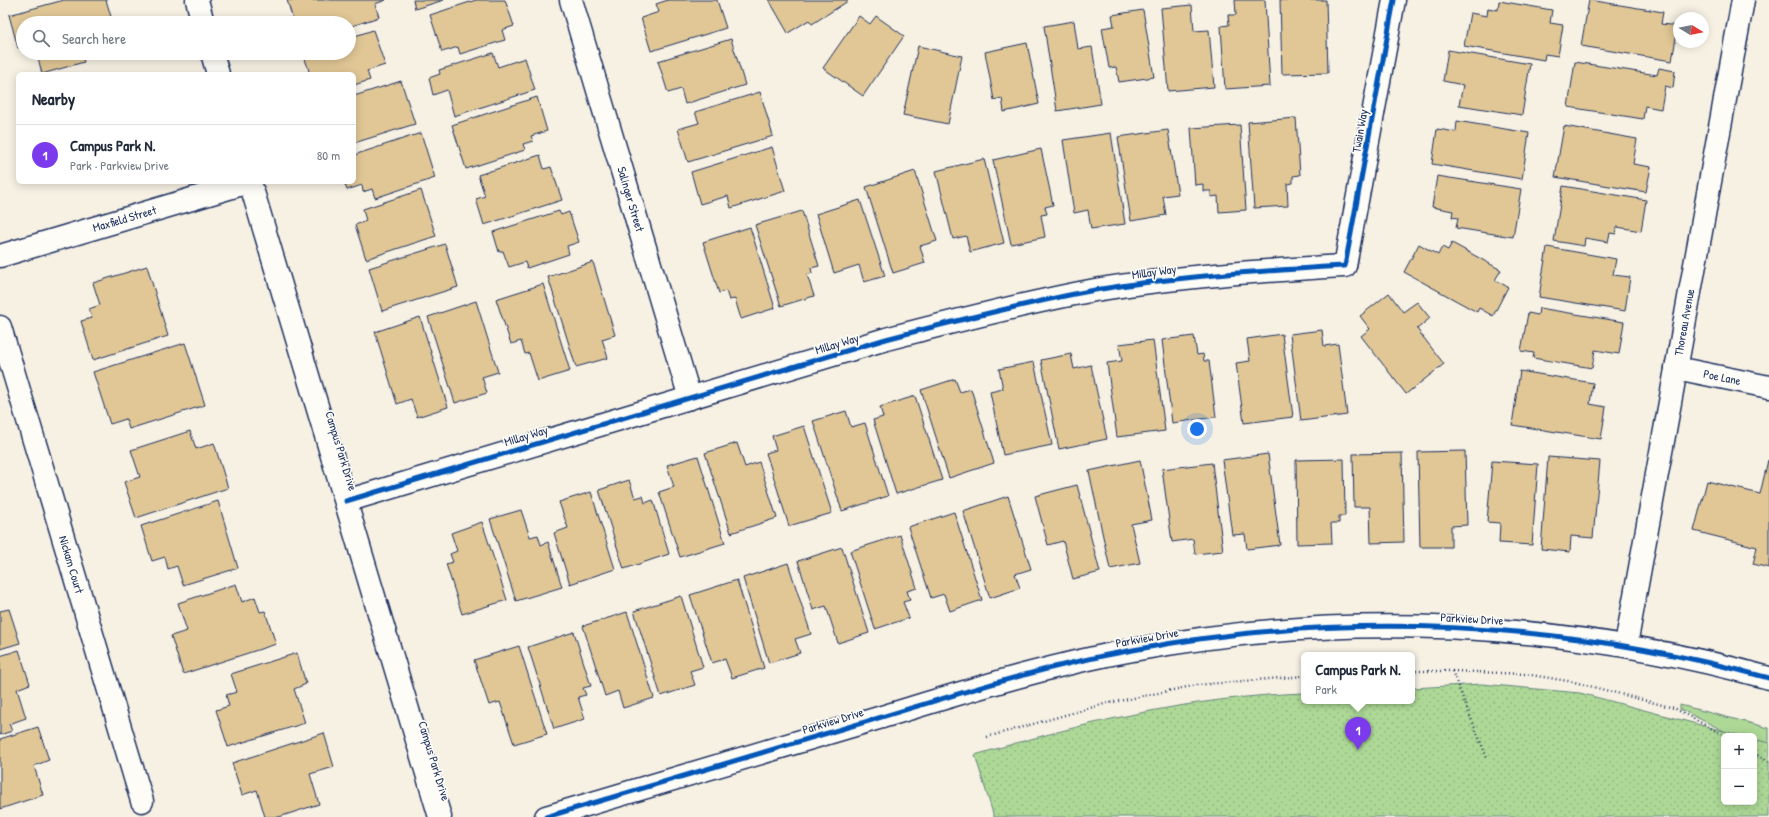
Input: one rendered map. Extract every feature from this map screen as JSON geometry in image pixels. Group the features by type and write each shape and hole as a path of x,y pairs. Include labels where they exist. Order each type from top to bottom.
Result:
{"street":[{"path":"197,0 201,16"},
{"name":"Salinger Street","path":"571,0 690,398"},
{"name":"Twain Way","path":"1346,266 1394,0"},
{"name":"Thoreau Avenue","path":"1626,645 1743,0"},
{"path":"214,60 217,72"},
{"name":"Maxfield Street","path":"0,256 243,184"},
{"name":"Campus Park Drive","path":"251,184 440,817"},
{"name":"Millay Way","path":"346,501 886,339 976,315 1096,290 1219,274 1346,266"},
{"name":"Nickam Court","path":"0,327 142,801"},
{"name":"Poe Lane","path":"1676,368 1769,387"},
{"name":"Parkview Drive","path":"546,817 1013,678 1133,650 1229,635 1312,628 1426,626 1524,632 1626,645 1722,665 1769,678"}],"path":[{"path":"1415,671 1525,674 1574,682 1674,708 1721,734"},
{"path":"1452,672 1487,758"},
{"path":"987,737 1104,704 1197,685 1301,676"},
{"path":"1757,755 1769,762"}],"green space":[{"path":"1482,684 1580,693 1731,733 1721,733 1721,805 1757,805 1757,740 1769,743 1769,817 994,817 975,755 1097,722 1179,706 1220,700 1301,693 1301,704 1415,704 1415,688"},
{"path":"1680,705 1769,728 1769,756 1757,750 1757,733 1728,733 1680,709"}],"building":[{"path":"64,0 106,0 111,16 16,16 16,41 9,15"},
{"path":"287,0 386,0 375,4 379,17 356,25 356,16 292,16"},
{"path":"413,0 444,0 415,9"},
{"path":"476,0 505,0 514,26 502,30 505,40 460,54 458,47 442,52 430,15"},
{"path":"668,0 717,0 726,28 651,51 641,18 659,12 656,4"},
{"path":"769,0 848,1 812,24 809,20 788,33"},
{"path":"1235,0 1265,0 1270,86 1225,89 1221,26 1229,25 1228,15 1236,15"},
{"path":"1280,0 1326,0 1328,73 1282,74"},
{"path":"1589,0 1663,12 1661,24 1673,25 1673,48 1674,48 1672,61 1581,46"},
{"path":"1499,1 1552,10 1550,23 1563,25 1558,56 1545,54 1544,60 1464,46 1470,13 1487,16 1488,8 1498,10"},
{"path":"1192,5 1194,31 1209,30 1214,87 1168,91 1161,8"},
{"path":"1143,10 1154,77 1119,82 1116,67 1109,68 1102,28 1114,26 1112,15"},
{"path":"859,16 870,24 876,16 904,36 863,96 823,68"},
{"path":"1074,21 1078,49 1092,47 1101,104 1057,111 1044,26"},
{"path":"373,30 385,65 367,71 370,80 356,84 356,72 309,72 305,60 356,60 356,36"},
{"path":"731,39 745,85 685,104 681,89 668,93 658,61"},
{"path":"1027,43 1039,104 1004,112 1002,98 994,100 985,52"},
{"path":"918,46 962,56 948,124 903,115"},
{"path":"1448,50 1530,64 1522,115 1459,105 1463,85 1443,81"},
{"path":"493,53 498,67 525,58 535,90 454,116 447,90 433,95 429,78 440,74 439,70"},
{"path":"39,60 83,60 84,62 49,72 42,72"},
{"path":"1575,62 1657,75 1659,68 1675,71 1673,88 1665,86 1661,109 1645,106 1643,119 1568,107"},
{"path":"401,81 415,124 356,142 356,95"},
{"path":"760,92 773,136 688,162 678,129 699,123 695,112"},
{"path":"537,97 547,131 531,136 533,141 523,144 525,150 466,169 452,125"},
{"path":"1296,118 1300,175 1293,176 1293,183 1287,184 1288,206 1254,208 1248,122"},
{"path":"1457,121 1529,133 1522,179 1432,164 1437,129 1456,132"},
{"path":"1240,125 1246,210 1219,212 1218,196 1211,197 1211,191 1203,191 1203,184 1195,185 1191,128"},
{"path":"1564,126 1637,139 1633,164 1651,167 1646,192 1555,177"},
{"path":"1168,130 1178,194 1163,196 1166,215 1131,221 1118,137"},
{"path":"421,133 435,178 375,198 372,189 363,192 362,185 347,190 345,184 356,184 356,154"},
{"path":"1111,133 1125,224 1091,229 1088,210 1074,213 1063,140"},
{"path":"772,147 785,191 731,208 728,196 700,204 691,172"},
{"path":"1041,149 1053,205 1045,207 1047,214 1041,215 1045,237 1011,244 993,160"},
{"path":"540,155 544,169 551,167 562,200 484,225 476,199 485,196 478,175"},
{"path":"984,159 1004,243 970,252 966,236 953,239 936,171"},
{"path":"915,171 937,241 920,246 925,263 893,273 866,187"},
{"path":"1437,176 1521,189 1513,237 1456,228 1458,218 1452,217 1453,211 1432,207"},
{"path":"1563,186 1646,200 1641,231 1617,227 1616,234 1610,233 1608,242 1585,238 1584,246 1554,241"},
{"path":"421,190 436,236 366,259 355,225 366,221 363,209"},
{"path":"860,200 885,276 864,282 859,265 834,273 816,214"},
{"path":"559,211 561,215 569,212 579,242 567,246 569,254 527,268 525,262 509,267 503,251 499,252 493,232"},
{"path":"802,211 819,266 811,268 812,273 807,275 814,296 781,306 755,225"},
{"path":"750,227 775,308 741,319 735,299 729,300 726,291 719,293 703,242"},
{"path":"1452,243 1501,270 1495,280 1508,287 1493,316 1479,308 1477,312 1404,272 1419,244 1438,255 1442,247 1448,250"},
{"path":"445,244 458,287 382,311 369,268"},
{"path":"1547,247 1616,259 1613,275 1630,277 1625,311 1539,297"},
{"path":"593,262 615,335 602,339 608,358 576,367 548,277"},
{"path":"147,266 168,336 93,360 81,321 92,318 89,309 100,305 93,283"},
{"path":"543,284 570,371 538,381 529,353 525,354 521,341 511,344 496,299"},
{"path":"1389,293 1403,312 1417,302 1430,318 1417,329 1444,364 1406,394 1361,336 1370,329 1360,316"},
{"path":"476,301 498,372 482,377 487,393 455,403 428,317"},
{"path":"1539,308 1624,322 1619,354 1595,350 1592,368 1533,358 1534,353 1521,351 1528,313 1538,315"},
{"path":"420,317 448,407 417,417 411,399 397,404 375,332"},
{"path":"1322,330 1324,346 1338,344 1347,415 1301,421 1290,334"},
{"path":"1282,334 1293,417 1244,423 1236,363 1250,361 1247,339"},
{"path":"1194,336 1197,355 1203,354 1204,361 1209,361 1216,417 1172,423 1162,340"},
{"path":"1153,340 1165,431 1117,437 1107,363 1122,361 1119,344"},
{"path":"185,343 205,405 129,429 126,419 110,424 93,372"},
{"path":"1071,354 1074,369 1091,365 1107,439 1059,449 1041,360"},
{"path":"1034,362 1052,445 1003,455 990,392 1003,389 999,369"},
{"path":"1520,371 1593,383 1590,404 1606,407 1601,439 1512,425"},
{"path":"955,379 960,392 971,389 994,463 949,478 921,390"},
{"path":"915,396 942,480 896,494 873,420 883,417 880,407"},
{"path":"846,411 851,427 865,423 888,496 842,511 813,421"},
{"path":"804,426 832,513 789,526 766,453 776,450 772,436"},
{"path":"190,431 196,449 214,443 228,488 136,518 124,482 140,477 131,450"},
{"path":"737,443 745,467 759,462 777,518 731,533 705,453"},
{"path":"1465,451 1467,525 1451,526 1451,547 1420,547 1418,452"},
{"path":"1402,453 1404,542 1371,543 1370,507 1354,507 1353,454"},
{"path":"1268,454 1280,545 1247,549 1245,534 1232,535 1222,460"},
{"path":"698,456 725,543 680,557 659,492 674,487 667,465"},
{"path":"1548,457 1600,461 1593,538 1571,536 1570,552 1541,549"},
{"path":"1344,459 1345,516 1339,516 1339,523 1331,523 1332,543 1297,544 1296,460"},
{"path":"1140,460 1152,520 1131,524 1140,563 1110,569 1089,471"},
{"path":"1768,460 1769,568 1753,564 1757,547 1694,531 1707,481 1760,494"},
{"path":"1492,461 1538,464 1532,545 1499,543 1500,523 1487,522"},
{"path":"1212,463 1223,551 1195,554 1193,539 1172,542 1162,469"},
{"path":"629,480 635,498 643,496 645,503 653,500 669,554 624,569 599,490"},
{"path":"1077,485 1100,572 1073,579 1063,541 1048,545 1035,496"},
{"path":"591,492 615,569 570,584 554,533 568,528 559,502"},
{"path":"1008,496 1031,569 1015,574 1020,588 990,598 963,511"},
{"path":"218,501 238,568 183,585 177,566 168,569 165,557 152,561 141,526"},
{"path":"521,510 530,537 538,535 541,545 548,542 562,587 516,601 490,519"},
{"path":"954,512 982,600 950,611 944,594 931,598 908,527"},
{"path":"482,522 507,600 462,614 446,564 453,562 450,554 457,551 451,533"},
{"path":"900,535 917,588 907,591 910,600 903,602 909,618 875,629 850,551"},
{"path":"842,547 869,633 838,643 826,606 813,610 798,561"},
{"path":"788,563 811,634 795,639 800,653 769,663 743,578"},
{"path":"737,580 764,668 732,678 725,659 712,663 690,595"},
{"path":"236,584 242,602 255,597 260,612 265,611 276,644 183,674 171,636 187,631 178,603"},
{"path":"681,596 703,667 690,671 695,685 661,696 634,611"},
{"path":"9,609 20,643 0,649 0,611"},
{"path":"627,612 654,698 623,708 618,691 605,696 583,626"},
{"path":"574,632 591,686 583,688 586,695 578,697 585,719 554,729 528,647"},
{"path":"519,646 547,734 514,744 500,702 489,705 474,660"},
{"path":"19,650 30,684 17,689 26,718 9,724 12,731 0,735 0,656"},
{"path":"297,653 306,684 294,689 305,723 228,747 216,710 229,706 226,695 237,692 231,674"},
{"path":"38,727 49,760 34,766 43,795 0,809 0,739"},
{"path":"324,733 334,767 310,774 319,804 279,817 265,817 257,790 242,795 232,763"}],"cycle path":[{"path":"346,501 886,339 990,313 1095,290 1126,285 1251,272 1345,266 1394,0"},
{"path":"546,817 1034,672 1133,650 1212,637 1292,629 1373,626 1453,628 1533,634 1612,644 1691,659 1769,678"}],"place":[{"name":"Campus Park N.","path":"1358,750"}]}
